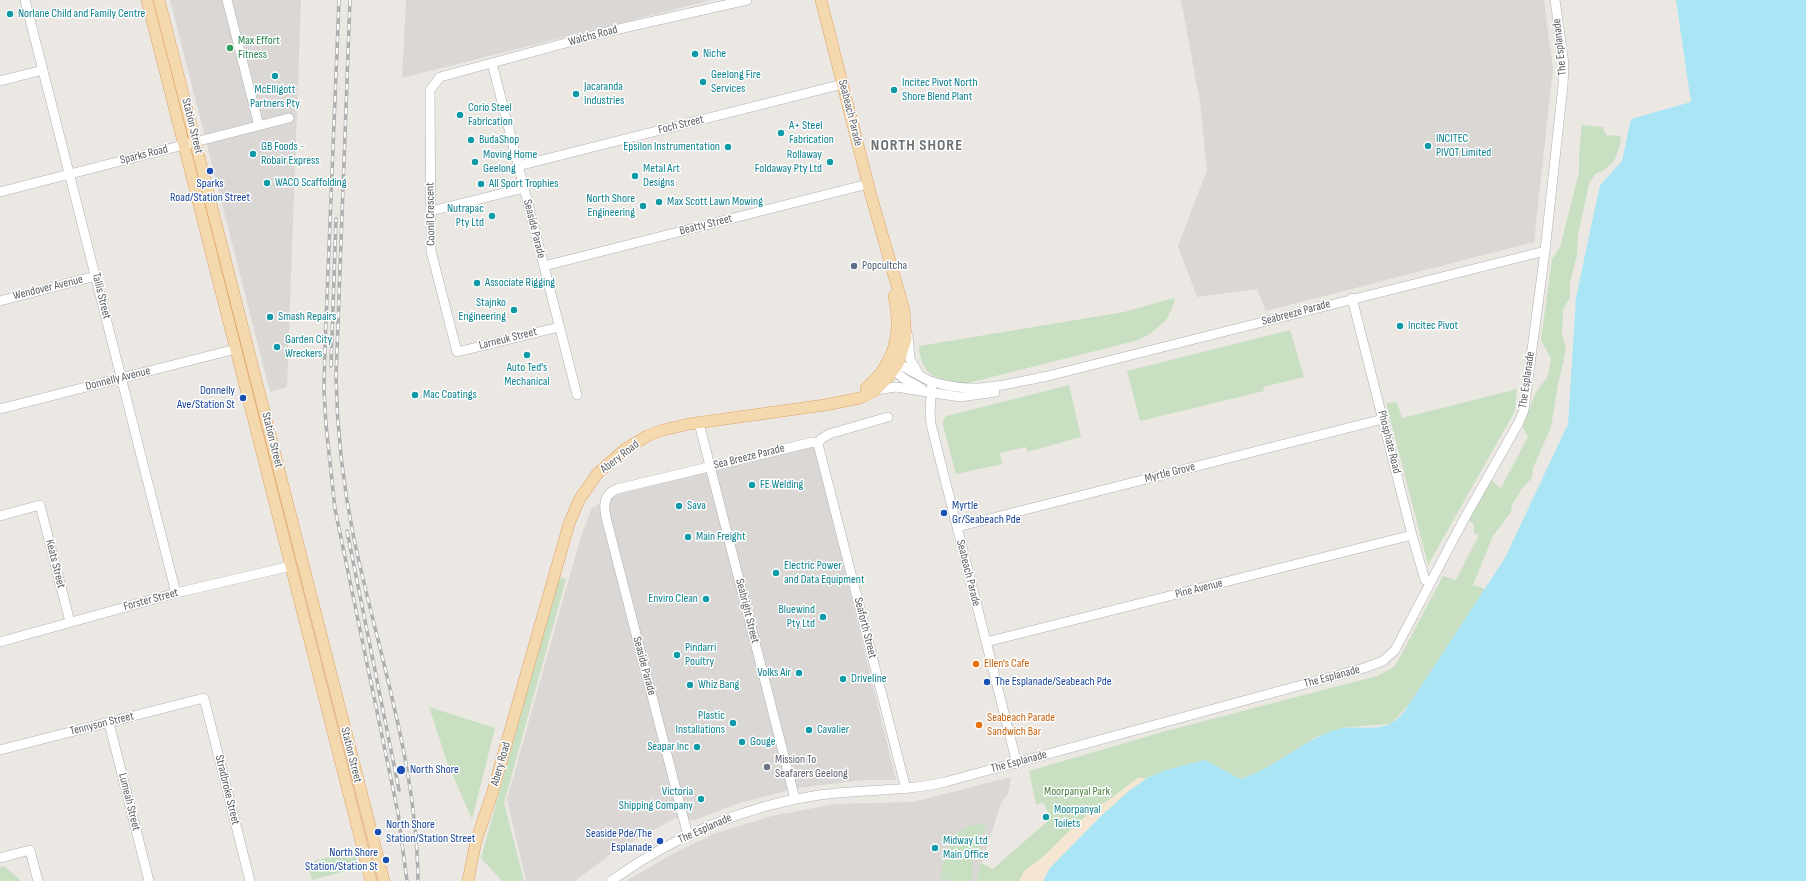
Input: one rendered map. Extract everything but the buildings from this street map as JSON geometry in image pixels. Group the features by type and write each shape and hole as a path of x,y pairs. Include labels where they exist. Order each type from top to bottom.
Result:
{"main road":[{"name":"Station Street","path":"147,0 371,881"},
{"name":"Station Street","path":"160,0 384,881"},
{"name":"Seabeach Parade","path":"821,0 868,184 886,250 901,295 906,325 906,341 893,365 883,371 868,386 853,397 840,402"},
{"name":"Seabeach Parade","path":"886,250 897,311 898,328 893,365"},
{"name":"Abery Road","path":"468,881 478,834 492,794 566,532 579,500 597,474 624,450 639,440 659,432 698,423 860,398 876,390 893,365"},
{"name":"Forster Street","path":"291,566 303,563"},
{"name":"Abery Road","path":"474,881 486,832 492,794"}],"street":[{"name":"Tallis Street","path":"25,0 176,593"},
{"path":"227,0 259,126"},
{"name":"Walchs Road","path":"440,78 610,31 747,0"},
{"name":"The Esplanade","path":"611,881 635,865 688,836 742,813 795,799 832,793 906,789 938,784 1017,764 1364,668 1383,661 1395,650 1463,521 1519,422 1524,410 1564,86 1564,64 1555,0"},
{"name":"Seaside Parade","path":"492,63 577,395"},
{"path":"0,81 43,70"},
{"name":"Coonil Crescent","path":"440,78 430,90 431,251 457,352"},
{"name":"Foch Street","path":"518,166 843,84"},
{"name":"Sparks Road","path":"0,192 289,118"},
{"name":"Beatty Street","path":"544,266 868,184"},
{"path":"431,212 524,188"},
{"name":"Seabreeze Parade","path":"876,390 896,386 954,397 977,396 1048,376 1544,250"},
{"name":"Wendover Avenue","path":"0,301 96,276"},
{"name":"Phosphate Road","path":"1352,298 1412,535 1425,580 1430,583"},
{"path":"906,325 910,358 914,369 921,376"},
{"name":"Larneuk Street","path":"457,352 559,327"},
{"name":"Donnelly Avenue","path":"0,409 236,349"},
{"name":"Seabreeze Parade","path":"893,365 932,382 962,388 977,389 1048,376"},
{"name":"Seabreeze Parade","path":"893,365 906,380 931,393"},
{"name":"Seabeach Parade","path":"932,382 931,424 1017,764"},
{"path":"818,444 821,439 829,434 888,417"},
{"name":"Myrtle Grove","path":"957,527 1383,419"},
{"name":"Seabright Street","path":"698,423 795,799"},
{"name":"Sea Breeze Parade","path":"607,496 617,489 813,442 818,444"},
{"name":"Seaforth Street","path":"818,444 906,789"},
{"name":"Seaside Parade","path":"607,496 604,503 605,514 688,836"},
{"name":"Keats Street","path":"0,516 40,505 70,622"},
{"name":"Pine Avenue","path":"986,642 1412,535"},
{"name":"Forster Street","path":"0,642 176,593 291,566"},
{"name":"Tennyson Street","path":"0,750 204,698"},
{"name":"Stradbroke Street","path":"204,698 250,881"},
{"name":"Lumeah Street","path":"109,723 149,881"},
{"path":"0,858 30,850 38,881"}],"shaded area":[{"path":"170,0 301,0 287,387 270,392"},
{"path":"406,0 712,0 402,78"},
{"path":"1181,0 1544,0 1553,69 1534,242 1266,311 1257,289 1197,297 1178,246 1207,170 1200,102"},
{"path":"807,445 815,448 896,780 863,780 798,788 739,803 695,820 676,818 619,848 575,881 526,881 507,799 581,536 592,508 619,494"},
{"path":"1011,777 1008,794 1001,803 976,881 626,881 676,852 716,833 772,816 835,804 913,802"}],"green space":[{"name":"Moorpanyal Park","path":"1582,125 1603,127 1606,135 1621,136 1620,145 1614,161 1604,170 1595,174 1589,184 1578,235 1577,254 1570,283 1570,297 1563,310 1562,334 1566,348 1551,427 1533,468 1532,478 1523,487 1512,505 1511,512 1493,536 1473,585 1485,589 1409,704 1391,724 1347,727 1318,736 1259,772 1239,779 1205,760 1166,770 1147,778 1129,791 1051,868 1043,881 976,881 981,863 993,869 1050,819 1044,803 1036,804 1029,771 1166,731 1377,676 1394,667 1443,576 1456,580 1479,535 1474,533 1474,524 1468,520 1490,480 1501,488 1528,437 1523,428 1523,421 1535,394 1548,376 1551,359 1541,340 1552,259 1560,247 1579,172 1579,153"},
{"path":"1174,298 1175,301 1167,319 1150,334 1135,341 964,384 932,375 923,365 920,357 919,346 1124,312"},
{"path":"1290,330 1304,377 1263,387 1264,391 1140,421 1127,371"},
{"path":"1069,385 1081,437 1027,452 1026,447 1000,453 1002,464 956,474 943,425 943,420 946,416"},
{"path":"1517,389 1515,411 1428,565 1386,403 1397,402 1402,418"},
{"path":"559,577 566,579 504,803 524,881 502,881 481,858"},
{"path":"429,707 495,728 472,819 447,762"},
{"path":"982,824 986,827 985,831 981,835 980,855 973,860 972,881 954,881 939,878 945,859 952,860 954,852 948,850 952,836 968,826"},
{"path":"354,850 358,868 312,880 307,863"},
{"path":"4,866 21,881 0,881 0,867"}],"sand":[{"path":"1138,778 1147,778 1129,791 1050,869 1043,881 1019,881 1024,871 1044,856 1098,805 1106,802"}],"water":[{"path":"1676,0 1806,0 1806,881 1043,881 1050,868 1101,816 1129,791 1147,778 1166,770 1205,760 1240,779 1264,769 1311,741 1335,730 1342,728 1369,728 1383,726 1394,722 1404,712 1505,558 1568,424 1576,298 1600,185 1622,161 1631,119 1691,102"}],"railway":[{"path":"339,0 325,346 324,389 326,425 335,509 398,813 407,881"},
{"path":"350,0 336,377 339,438 354,539 404,751 416,837 418,881"},
{"path":"331,366 336,219"},
{"path":"347,531 399,790"}],"place":[{"name":"Norlane Child and Family Centre","path":"10,14"},
{"name":"Max Effort Fitness","path":"230,48"},
{"name":"Niche","path":"695,54"},
{"name":"McElligott Partners Pty","path":"275,76"},
{"name":"Geelong Fire Services","path":"703,82"},
{"name":"Incitec Pivot North Shore Blend Plant","path":"894,90"},
{"name":"Jacaranda Industries","path":"576,94"},
{"name":"Corio Steel Fabrication","path":"460,115"},
{"name":"A+ Steel Fabrication","path":"781,133"},
{"name":"BudaShop","path":"471,140"},
{"name":"INCITEC PIVOT Limited","path":"1428,146"},
{"name":"Epsilon Instrumentation","path":"728,147"},
{"name":"GB Foods - Robair Express","path":"253,154"},
{"name":"Moving Home Geelong","path":"475,162"},
{"name":"Rollaway Foldaway Pty Ltd","path":"830,162"},
{"name":"Sparks Road/Station Street","path":"210,171"},
{"name":"Metal Art Designs","path":"635,176"},
{"name":"WACO Scaffolding","path":"267,183"},
{"name":"All Sport Trophies","path":"481,184"},
{"name":"Max Scott Lawn Mowing","path":"659,202"},
{"name":"North Shore Engineering","path":"643,206"},
{"name":"Nutrapac Pty Ltd","path":"492,216"},
{"name":"Popcultcha","path":"854,266"},
{"name":"Associate Rigging","path":"477,283"},
{"name":"Stajnko Engineering","path":"514,310"},
{"name":"Smash Repairs","path":"270,317"},
{"name":"Incitec Pivot","path":"1400,326"},
{"name":"Garden City Wreckers","path":"277,347"},
{"name":"Auto Ted's Mechanical","path":"527,355"},
{"name":"Mac Coatings","path":"415,395"},
{"name":"Donnelly Ave/Station St","path":"243,398"},
{"name":"FE Welding","path":"752,485"},
{"name":"Sava","path":"679,506"},
{"name":"Myrtle Gr/Seabeach Pde","path":"944,513"},
{"name":"Main Freight","path":"688,537"},
{"name":"Electric Power and Data Equipment","path":"776,573"},
{"name":"Enviro Clean","path":"706,599"},
{"name":"Bluewind Pty Ltd","path":"823,617"},
{"name":"Pindarri Poultry","path":"677,655"},
{"name":"Ellen's Cafe","path":"976,664"},
{"name":"Volks Air","path":"799,673"},
{"name":"Driveline","path":"843,679"},
{"name":"The Esplanade/Seabeach Pde","path":"987,682"},
{"name":"Whiz Bang","path":"690,685"},
{"name":"Plastic Installations","path":"733,723"},
{"name":"Seabeach Parade Sandwich Bar","path":"979,725"},
{"name":"Cavalier","path":"809,730"},
{"name":"Gouge","path":"742,742"},
{"name":"Seapar Inc","path":"697,747"},
{"name":"Mission To Seafarers Geelong","path":"767,767"},
{"name":"North Shore","path":"401,770"},
{"name":"Victoria Shipping Company","path":"701,799"},
{"name":"Moorpanyal Toilets","path":"1046,817"},
{"name":"North Shore Station/Station Street","path":"378,832"},
{"name":"Seaside Pde/The Esplanade","path":"660,841"},
{"name":"Midway Ltd Main Office","path":"935,848"},
{"name":"North Shore Station/Station St","path":"386,860"}],"district":[{"name":"NORTH SHORE","path":"917,146"}]}
